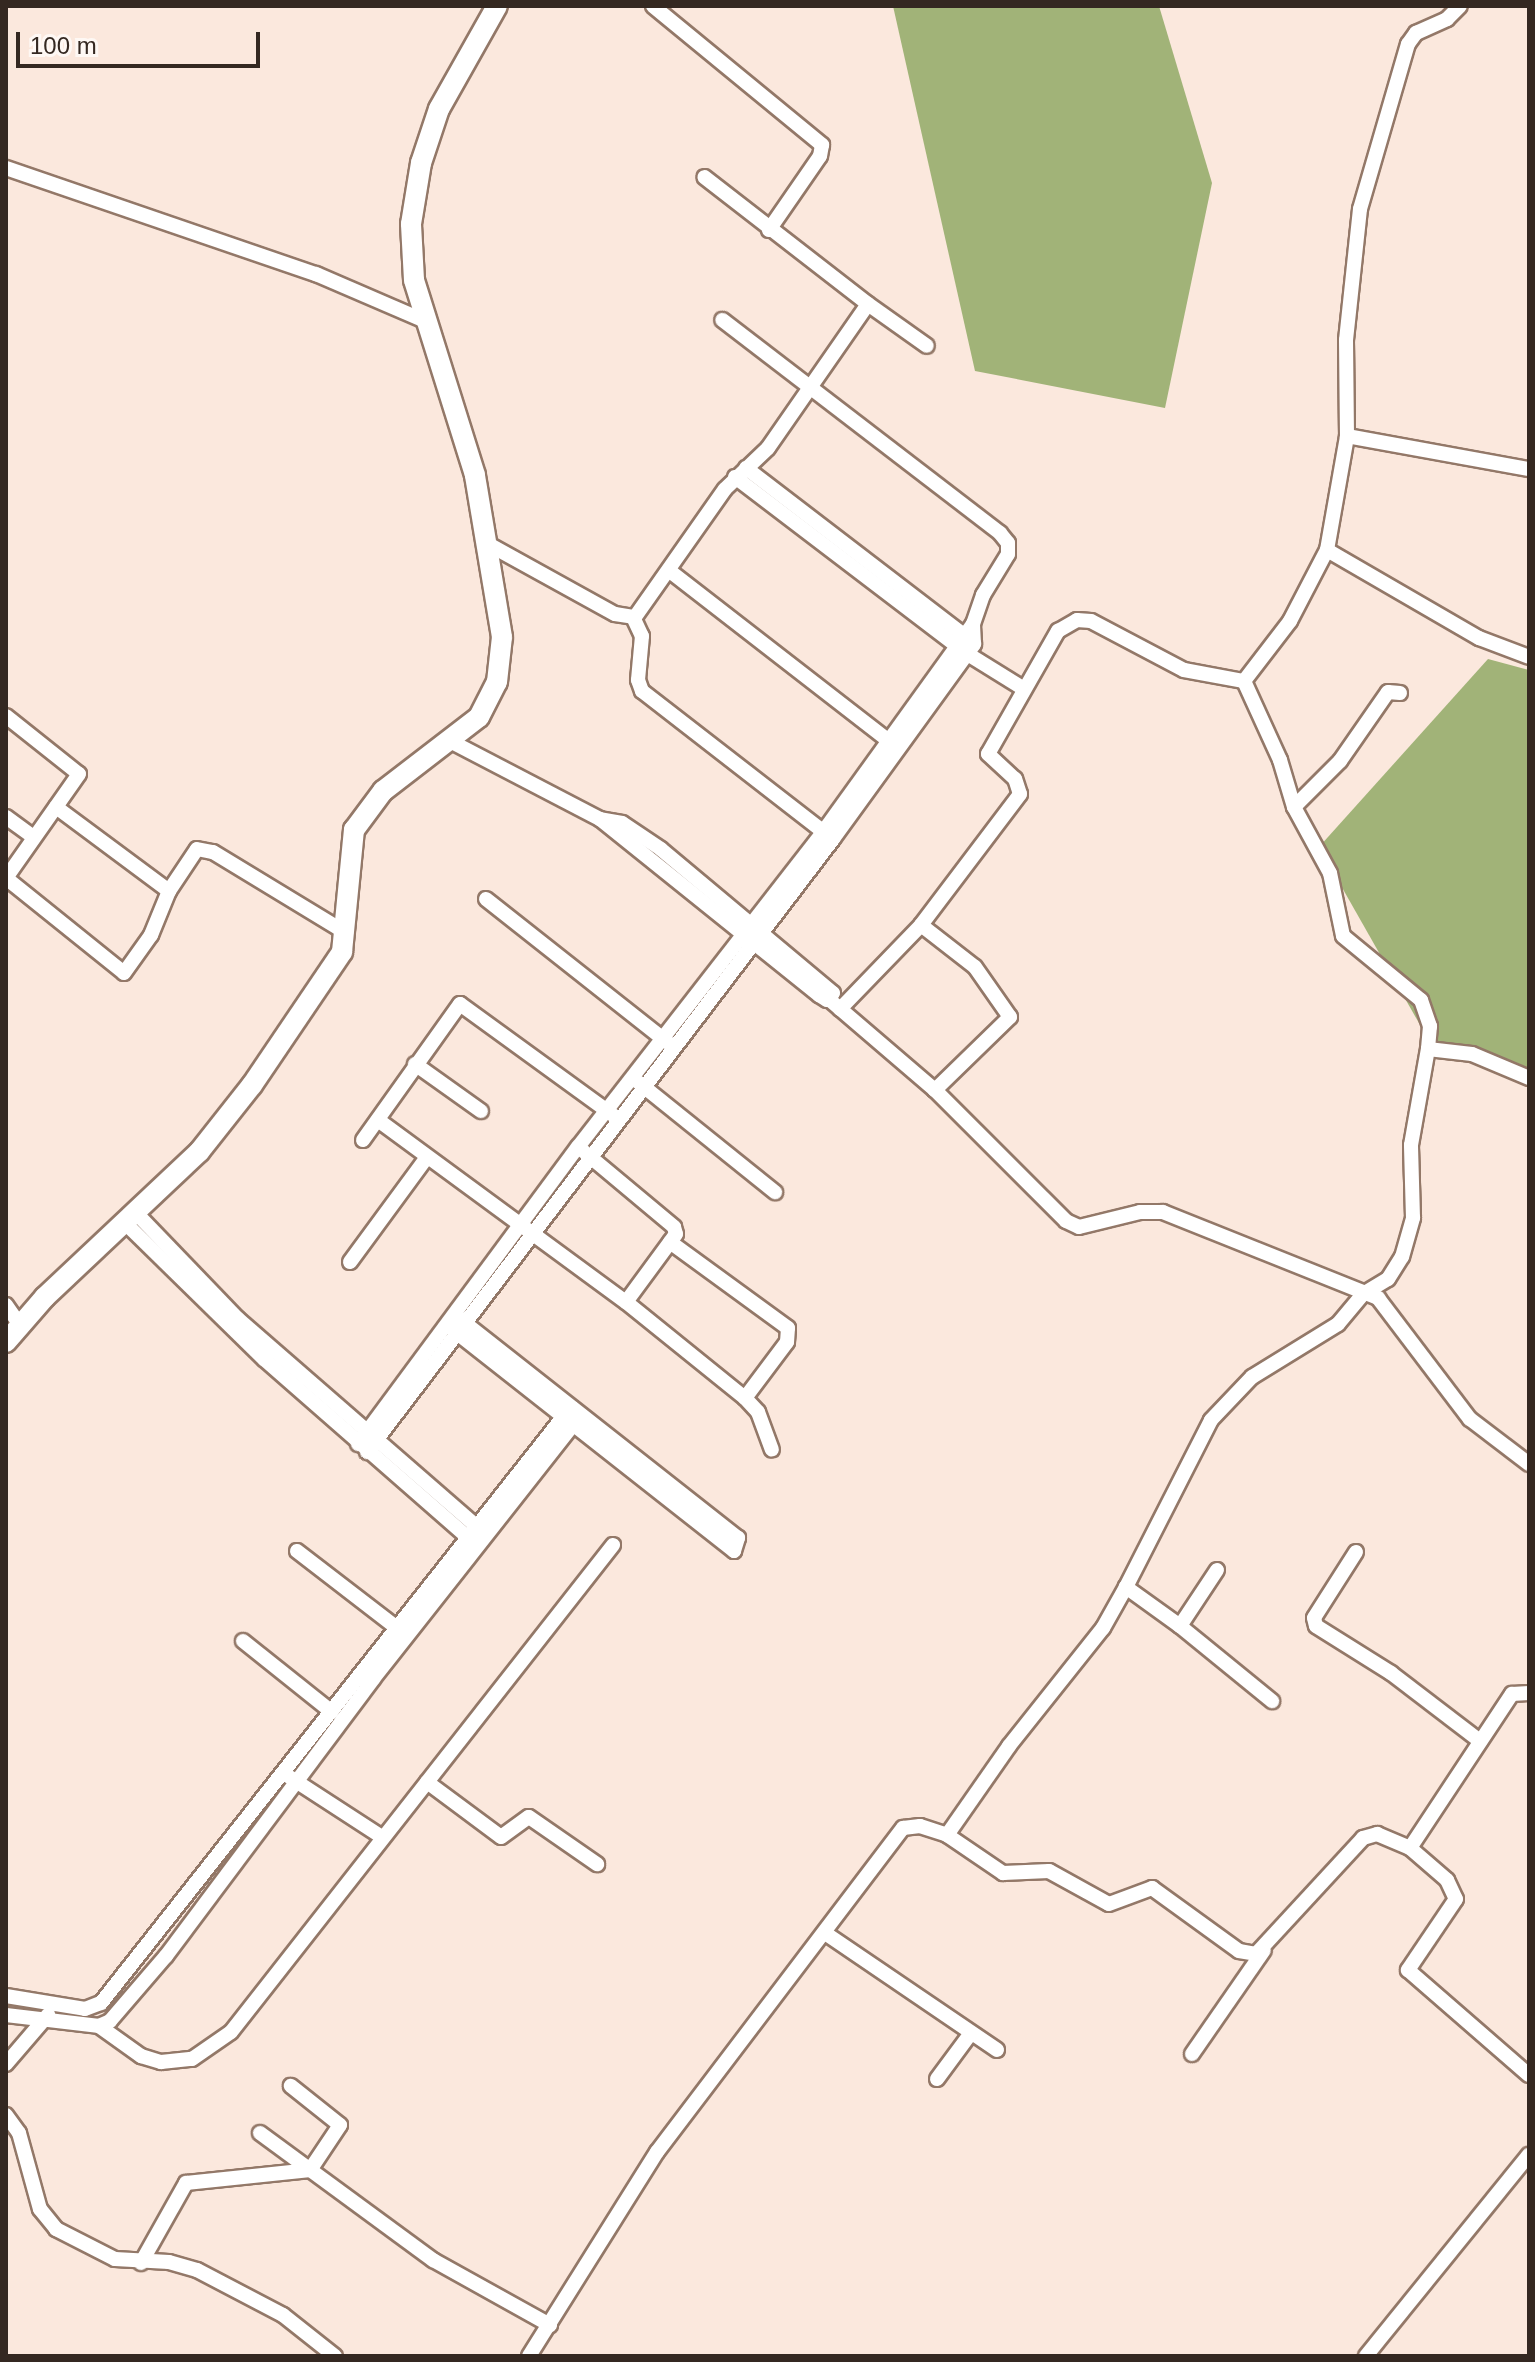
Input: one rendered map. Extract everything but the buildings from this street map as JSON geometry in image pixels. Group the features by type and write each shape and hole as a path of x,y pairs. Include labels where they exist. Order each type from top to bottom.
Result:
{"main road":[{"path":"6,1342 129,1217 199,1152 252,1085 303,1016 342,952 346,933 347,868 354,830 383,791 479,717 497,682 502,637 488,544 475,475 414,280 411,224 421,163 439,109 497,6"}],"street":[{"path":"653,6 822,145 820,156 769,230"},
{"path":"1244,681 1290,621 1327,550 1347,436 1346,340 1360,209 1408,44 1416,33 1447,19 1460,6"},
{"path":"6,168 316,274 425,321"},
{"path":"704,177 769,230 927,346"},
{"path":"633,617 671,572 740,473 768,448 812,389 868,304"},
{"path":"367,1443 448,1318 526,1228 828,836 966,640 1008,543 722,320"},
{"path":"1347,436 1529,469"},
{"path":"740,473 966,640 990,665 1024,689"},
{"path":"488,544 615,614 633,617"},
{"path":"1327,550 1479,638 1529,657"},
{"path":"671,572 893,744"},
{"path":"633,617 642,636 642,691 828,836"},
{"path":"840,1009 921,925 1020,794 1015,779 988,754 1058,631 1077,620 1108,628 1184,670 1244,681"},
{"path":"947,1835 1026,1722 1103,1628 1211,1420 1252,1377 1338,1324 1363,1294 1388,1279 1406,1244 1413,1218 1411,1145 1430,1026 1421,1000 1343,936 1330,873 1294,807 1280,760 1244,681"},
{"path":"1294,807 1340,761 1388,692 1400,693"},
{"path":"6,716 79,774 32,836 6,878 124,973 151,935 169,891 197,849 213,852 346,933"},
{"path":"450,741 600,819 753,934 935,1090 1066,1221 1079,1227 1140,1212 1163,1212 1382,1301 1476,1425 1529,1464"},
{"path":"56,807 169,891"},
{"path":"6,817 32,836"},
{"path":"486,899 668,1043"},
{"path":"921,925 975,967 1010,1017 935,1090"},
{"path":"363,1140 460,1004 612,1115"},
{"path":"1428,1049 1472,1054 1529,1078"},
{"path":"415,1064 481,1111"},
{"path":"638,1082 775,1192"},
{"path":"378,1120 425,1160 526,1228 626,1302 745,1398 758,1412 772,1450"},
{"path":"584,1151 674,1227 670,1242 626,1302"},
{"path":"350,1262 425,1160"},
{"path":"129,1217 235,1324 367,1443 478,1537"},
{"path":"367,1443 461,1328 526,1228"},
{"path":"670,1242 788,1328 787,1342 745,1398"},
{"path":"6,1305 20,1325"},
{"path":"448,1318 734,1551 738,1538 572,1416"},
{"path":"6,1996 85,2009 101,2003 290,1777 572,1416"},
{"path":"6,2015 99,2026 110,2021 166,1956 332,1712 397,1628 478,1537"},
{"path":"99,2026 141,2056 161,2062 192,2059 212,2049 255,2003 613,1545"},
{"path":"297,1551 397,1628"},
{"path":"1356,1552 1314,1618 1316,1626 1391,1673 1480,1741"},
{"path":"1180,1626 1217,1570"},
{"path":"1126,1587 1180,1626 1272,1701"},
{"path":"243,1641 332,1712"},
{"path":"1410,1848 1512,1694 1529,1693"},
{"path":"290,1777 382,1837"},
{"path":"427,1782 501,1837 529,1817 597,1864"},
{"path":"529,2356 657,2152 903,1828 920,1826 947,1835 1003,1873 1049,1871 1099,1902 1109,1904 1152,1888 1239,1951 1256,1954 1265,1950"},
{"path":"1192,2054 1265,1950 1363,1838 1377,1834 1410,1848 1447,1880 1456,1899 1408,1970 1529,2075"},
{"path":"825,1933 997,2050"},
{"path":"6,2064 45,2022 54,2005"},
{"path":"937,2079 971,2033"},
{"path":"291,2086 340,2125 310,2170"},
{"path":"6,2115 19,2133 40,2209 56,2229 78,2244 141,2263 169,2262 197,2270 283,2315 335,2356"},
{"path":"260,2133 433,2260 550,2325"},
{"path":"1366,2356 1529,2155"},
{"path":"141,2263 186,2183 310,2170"}],"green space":[{"path":"893,6 1159,6 1212,183 1165,408 975,371"},
{"path":"1488,659 1529,670 1529,1069 1432,1046 1319,847"}]}
